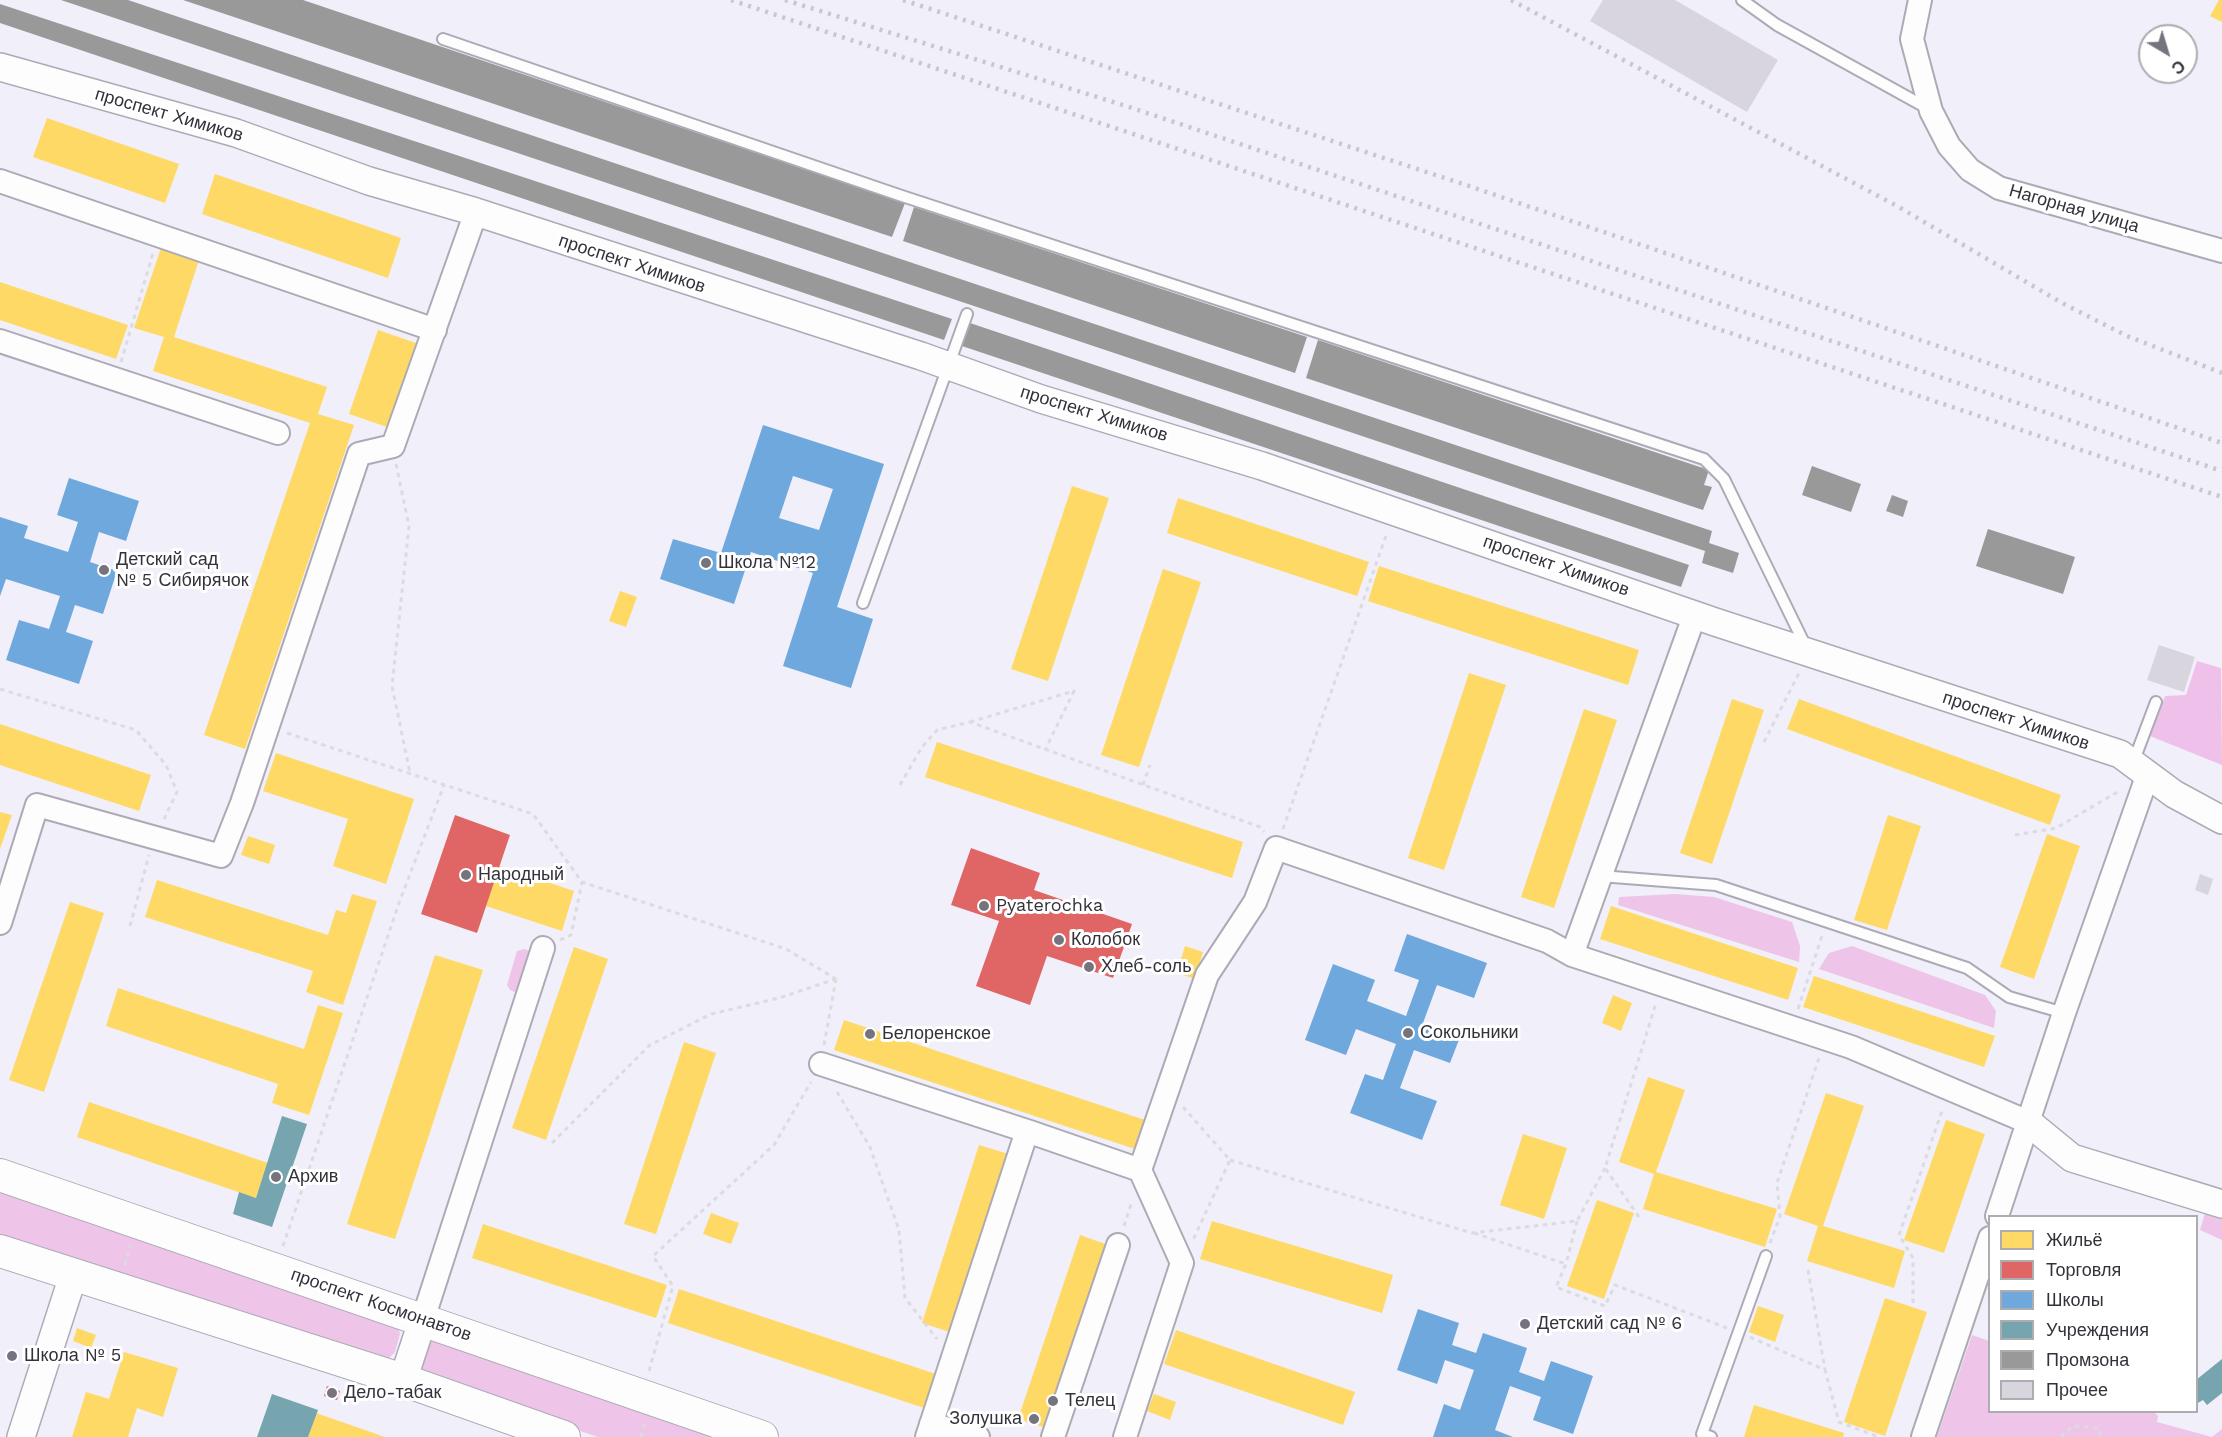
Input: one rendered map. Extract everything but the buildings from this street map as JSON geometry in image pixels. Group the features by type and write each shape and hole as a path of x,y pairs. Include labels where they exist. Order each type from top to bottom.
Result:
{"main road":[{"name":"проспект Космонавтов","path":"0,1175 762,1437"},
{"path":"0,1251 403,1380 553,1435"}],"street":[{"name":"Нагорная улица","path":"1920,0 1912,39 1931,111 1949,146 1970,170 1999,188 2222,250"},
{"name":"проспект Химиков","path":"0,67 236,134 369,181 476,212 949,366 1041,399 1262,466 1808,653 2120,754 2174,794 2222,820"},
{"path":"0,181 435,330"},
{"path":"0,923 37,805 221,856 268,726 359,454 393,446 476,212"},
{"path":"0,341 278,433"},
{"path":"1572,955 1695,614"},
{"path":"1996,1215 2064,1013 2141,769"},
{"path":"1125,1437 1182,1263 1140,1170 1207,975 1255,902 1276,848 1547,941 1572,955 1826,1039 2028,1122 2072,1158 2222,1204"},
{"path":"403,1380 543,948"},
{"path":"821,1064 1140,1170"},
{"path":"978,1437 929,1430 1027,1131"},
{"path":"1923,1437 1988,1241"},
{"path":"1053,1437 1119,1245"},
{"path":"21,1437 73,1276"}],"lane":[{"path":"1742,0 1777,25 1931,111"},
{"path":"443,39 899,195 1704,459 1724,479 1808,653"},
{"path":"863,603 967,314"},
{"path":"2141,769 2156,702"},
{"path":"1600,876 1716,885 1967,968 2009,997 2064,1013"},
{"path":"1711,1437 1702,1434 1766,1256"}],"path":[{"path":"116,380 159,234"},
{"path":"393,446 409,526 392,686 410,773"},
{"path":"1276,848 1394,511"},
{"path":"1764,742 1808,653"},
{"path":"0,689 136,730 166,765 177,792 154,838 130,926"},
{"path":"900,785 922,747 937,730 1074,691 1045,750"},
{"path":"970,722 1260,827 1276,848"},
{"path":"268,726 533,814 582,882 786,948 836,979"},
{"path":"1143,785 1150,765"},
{"path":"2015,835 2056,828 2141,769"},
{"path":"282,1247 399,903 444,784"},
{"path":"543,948 571,934 582,882"},
{"path":"1791,1028 1827,922"},
{"path":"641,1437 651,1398 649,1371 673,1286 653,1256 774,1145 821,1064 836,979"},
{"path":"552,1143 650,1045 711,1014 779,998 836,979"},
{"path":"1661,984 1605,1168 1577,1221 1566,1264 1556,1287 1605,1306 1615,1285 1739,1332 1824,1370"},
{"path":"1766,1256 1780,1216 1777,1183 1826,1039"},
{"path":"821,1064 870,1147 899,1230 905,1298 922,1323 953,1356"},
{"path":"1913,1303 1913,1258 1899,1235 1949,1089"},
{"path":"1168,1090 1230,1160 1472,1233 1566,1264"},
{"path":"1182,1263 1230,1160"},
{"path":"1605,1168 1639,1217"},
{"path":"1119,1245 1140,1170"},
{"path":"1472,1233 1577,1221"},
{"path":"117,1290 137,1222"},
{"path":"1808,1270 1824,1370 1839,1422 1880,1437"},
{"path":"2061,1437 2073,1426 2098,1428 2102,1437"}],"shaded area":[{"path":"2197,661 2221,668 2222,765 2150,736 2165,696 2186,695"},
{"path":"1675,894 1714,897 1792,922 1800,946 1799,962 1618,905 1619,897"},
{"path":"1852,946 1985,995 1996,1011 1994,1028 1819,969 1829,953"},
{"path":"524,949 530,951 533,957 517,993 510,990 507,985 517,951"},
{"path":"0,1188 398,1326 400,1334 395,1352 388,1359 379,1362 0,1235"},
{"path":"2205,1213 2222,1218 2222,1240 2200,1230"},
{"path":"439,1335 741,1437 598,1437 425,1379 420,1368 428,1343"},
{"path":"1972,1335 1988,1341 1988,1413 2155,1413 2158,1416 2157,1422 2212,1437 1937,1437"},
{"path":"2222,1429 2222,1437 2212,1437"}],"railway":[{"path":"731,0 2222,497"},
{"path":"785,0 1126,106 2222,471"},
{"path":"903,0 1466,185 2222,443"},
{"path":"1511,0 1897,206 2062,303 2127,336 2222,373"}],"place":[{"name":"Школа №12","path":"706,563"},
{"name":"Детский сад № 5 Сибирячок","path":"104,570"},
{"name":"Народный","path":"466,875"},
{"name":"Pyaterochka","path":"984,906"},
{"name":"Колобок","path":"1059,940"},
{"name":"Хлеб-соль","path":"1089,967"},
{"name":"Сокольники","path":"1408,1033"},
{"name":"Белоренское","path":"870,1034"},
{"name":"Архив","path":"276,1177"},
{"name":"Детский сад № 6","path":"1525,1324"},
{"name":"Школа № 5","path":"12,1356"},
{"name":"Дело-табак","path":"332,1393"},
{"name":"Телец","path":"1053,1401"},
{"name":"Золушка","path":"1034,1419"}]}
